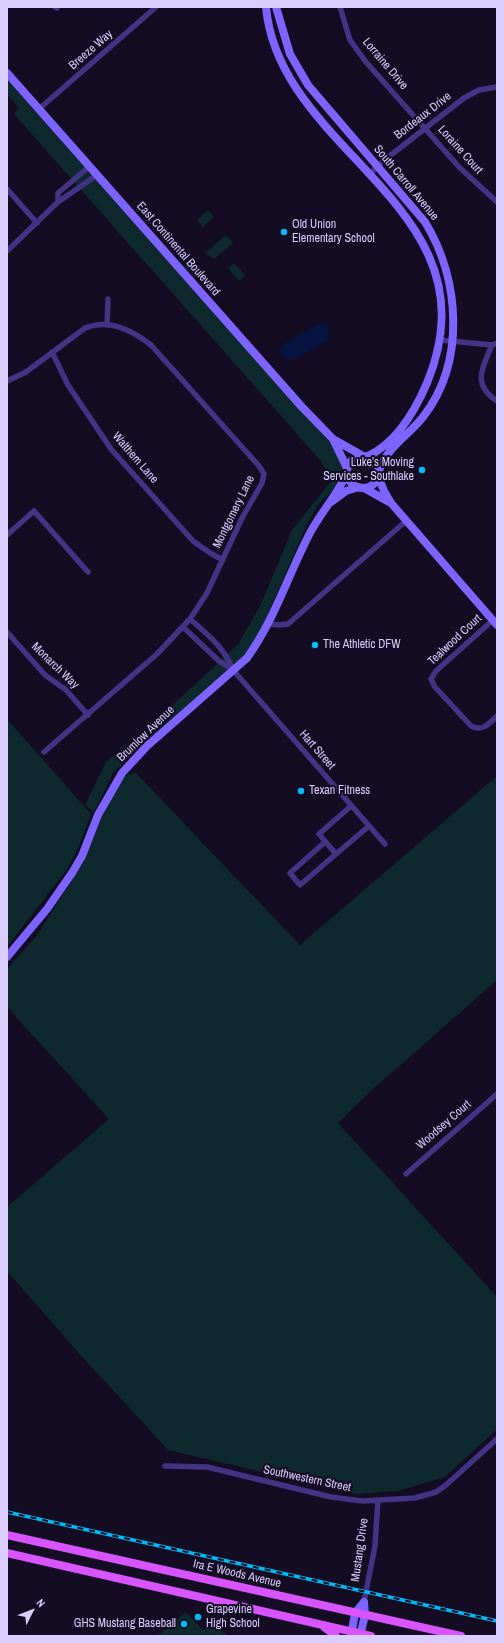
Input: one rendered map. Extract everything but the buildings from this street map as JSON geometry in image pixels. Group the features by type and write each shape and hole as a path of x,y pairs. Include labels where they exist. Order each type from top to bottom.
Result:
{"main road":[{"name":"South Carroll Avenue","path":"266,7 269,28 279,58 298,92 407,217 423,241 438,284 441,310 440,340 436,359 429,378 408,419 380,449 365,456"},
{"name":"South Carroll Avenue","path":"276,7 290,54 308,85 411,204 434,236 450,282 453,310 452,341 444,376 432,404 414,427 384,458 378,473"},
{"name":"East Continental Boulevard","path":"7,73 232,329 333,438 346,462 347,471"},
{"name":"East Continental Boulevard","path":"333,438 365,456"},
{"path":"391,503 350,482 347,471 353,459 365,456 375,462 384,492 391,503 495,622"},
{"name":"Brumlow Avenue","path":"7,957 47,909 72,873 82,856 98,815 122,773 147,746 247,658 269,624 316,520 327,505 347,471"},
{"path":"361,487 373,484 378,473"},
{"name":"Brumlow Avenue","path":"327,505 346,491 361,487"},
{"name":"Ira E Woods Avenue","path":"7,1535 461,1636"},
{"path":"7,1553 320,1624 351,1634 371,1636"},
{"name":"Mustang Drive","path":"355,1613 364,1602"},
{"name":"Mustang Drive","path":"360,1635 365,1615 364,1602"},
{"path":"351,1634 355,1613"},
{"path":"320,1624 336,1636"}],"street":[{"name":"Breeze Way","path":"40,109 156,7"},
{"name":"Lorraine Drive","path":"340,7 350,40 426,128"},
{"name":"Bordeaux Drive","path":"370,174 378,166 472,93 497,87"},
{"name":"Loraine Court","path":"426,128 459,167 497,202"},
{"path":"58,202 58,193 90,166"},
{"path":"7,251 58,202 97,175"},
{"path":"7,190 37,223"},
{"path":"107,325 108,299"},
{"name":"Montgomery Lane","path":"7,381 26,372 85,328 92,325 117,326 134,333 151,345 262,470 264,479 242,518 207,593 190,619 157,654 44,752"},
{"path":"440,340 495,344 480,377 482,387 497,401"},
{"name":"Walthem Lane","path":"52,352 72,392 110,449 193,541 223,560"},
{"path":"7,535 34,511 88,572"},
{"path":"269,624 288,624 406,521"},
{"path":"190,619 208,635 227,656 233,670"},
{"name":"Tealwood Court","path":"495,622 436,671 431,679 436,687 471,726 476,729 487,726 497,716"},
{"path":"183,627 219,661 233,670"},
{"name":"Monarch Way","path":"7,632 46,675 66,690 88,715"},
{"name":"Hart Street","path":"233,670 385,844"},
{"path":"336,854 319,834 351,806"},
{"path":"326,842 290,873 300,885 369,826"},
{"name":"Woodsey Court","path":"406,1174 497,1094"},
{"name":"Southwestern Street","path":"165,1466 207,1467 331,1497 362,1501 415,1498 436,1492 446,1486 497,1439"},
{"name":"Mustang Drive","path":"364,1602 375,1546 378,1500"}],"green space":[{"path":"7,80 336,449 342,462 344,472 338,485 318,505 309,520 259,634 245,654 138,748 113,773 94,812 85,805 106,762 174,704 239,643 260,606 292,530 332,480 321,461 14,114 19,108 7,94"},
{"path":"208,210 214,217 203,227 197,220"},
{"path":"226,235 233,243 214,259 205,253"},
{"path":"234,263 245,275 239,281 228,268"},
{"path":"7,719 91,814 80,844 68,868 7,947"},
{"path":"135,772 300,945 497,776 497,980 372,1090 338,1123 497,1297 497,1429 445,1477 398,1491 356,1494 168,1450 77,1351 7,1271 7,1207 109,1119 7,1007 7,969 35,938 84,862 108,803 125,776"},
{"name":"GHS Mustang Baseball","path":"186,1612 203,1630 210,1623 228,1636 157,1636"}],"shaded area":[{"path":"321,323 326,324 329,327 328,341 297,358 288,359 282,356 280,351 285,343"}],"railway":[{"path":"7,1512 497,1621"}],"place":[{"name":"Old Union Elementary School","path":"284,232"},
{"name":"Luke’s Moving Services - Southlake","path":"422,470"},
{"name":"The Athletic DFW","path":"315,645"},
{"name":"Texan Fitness","path":"301,791"},
{"name":"Grapevine High School","path":"198,1617"},
{"name":"GHS Mustang Baseball","path":"184,1624"}]}
